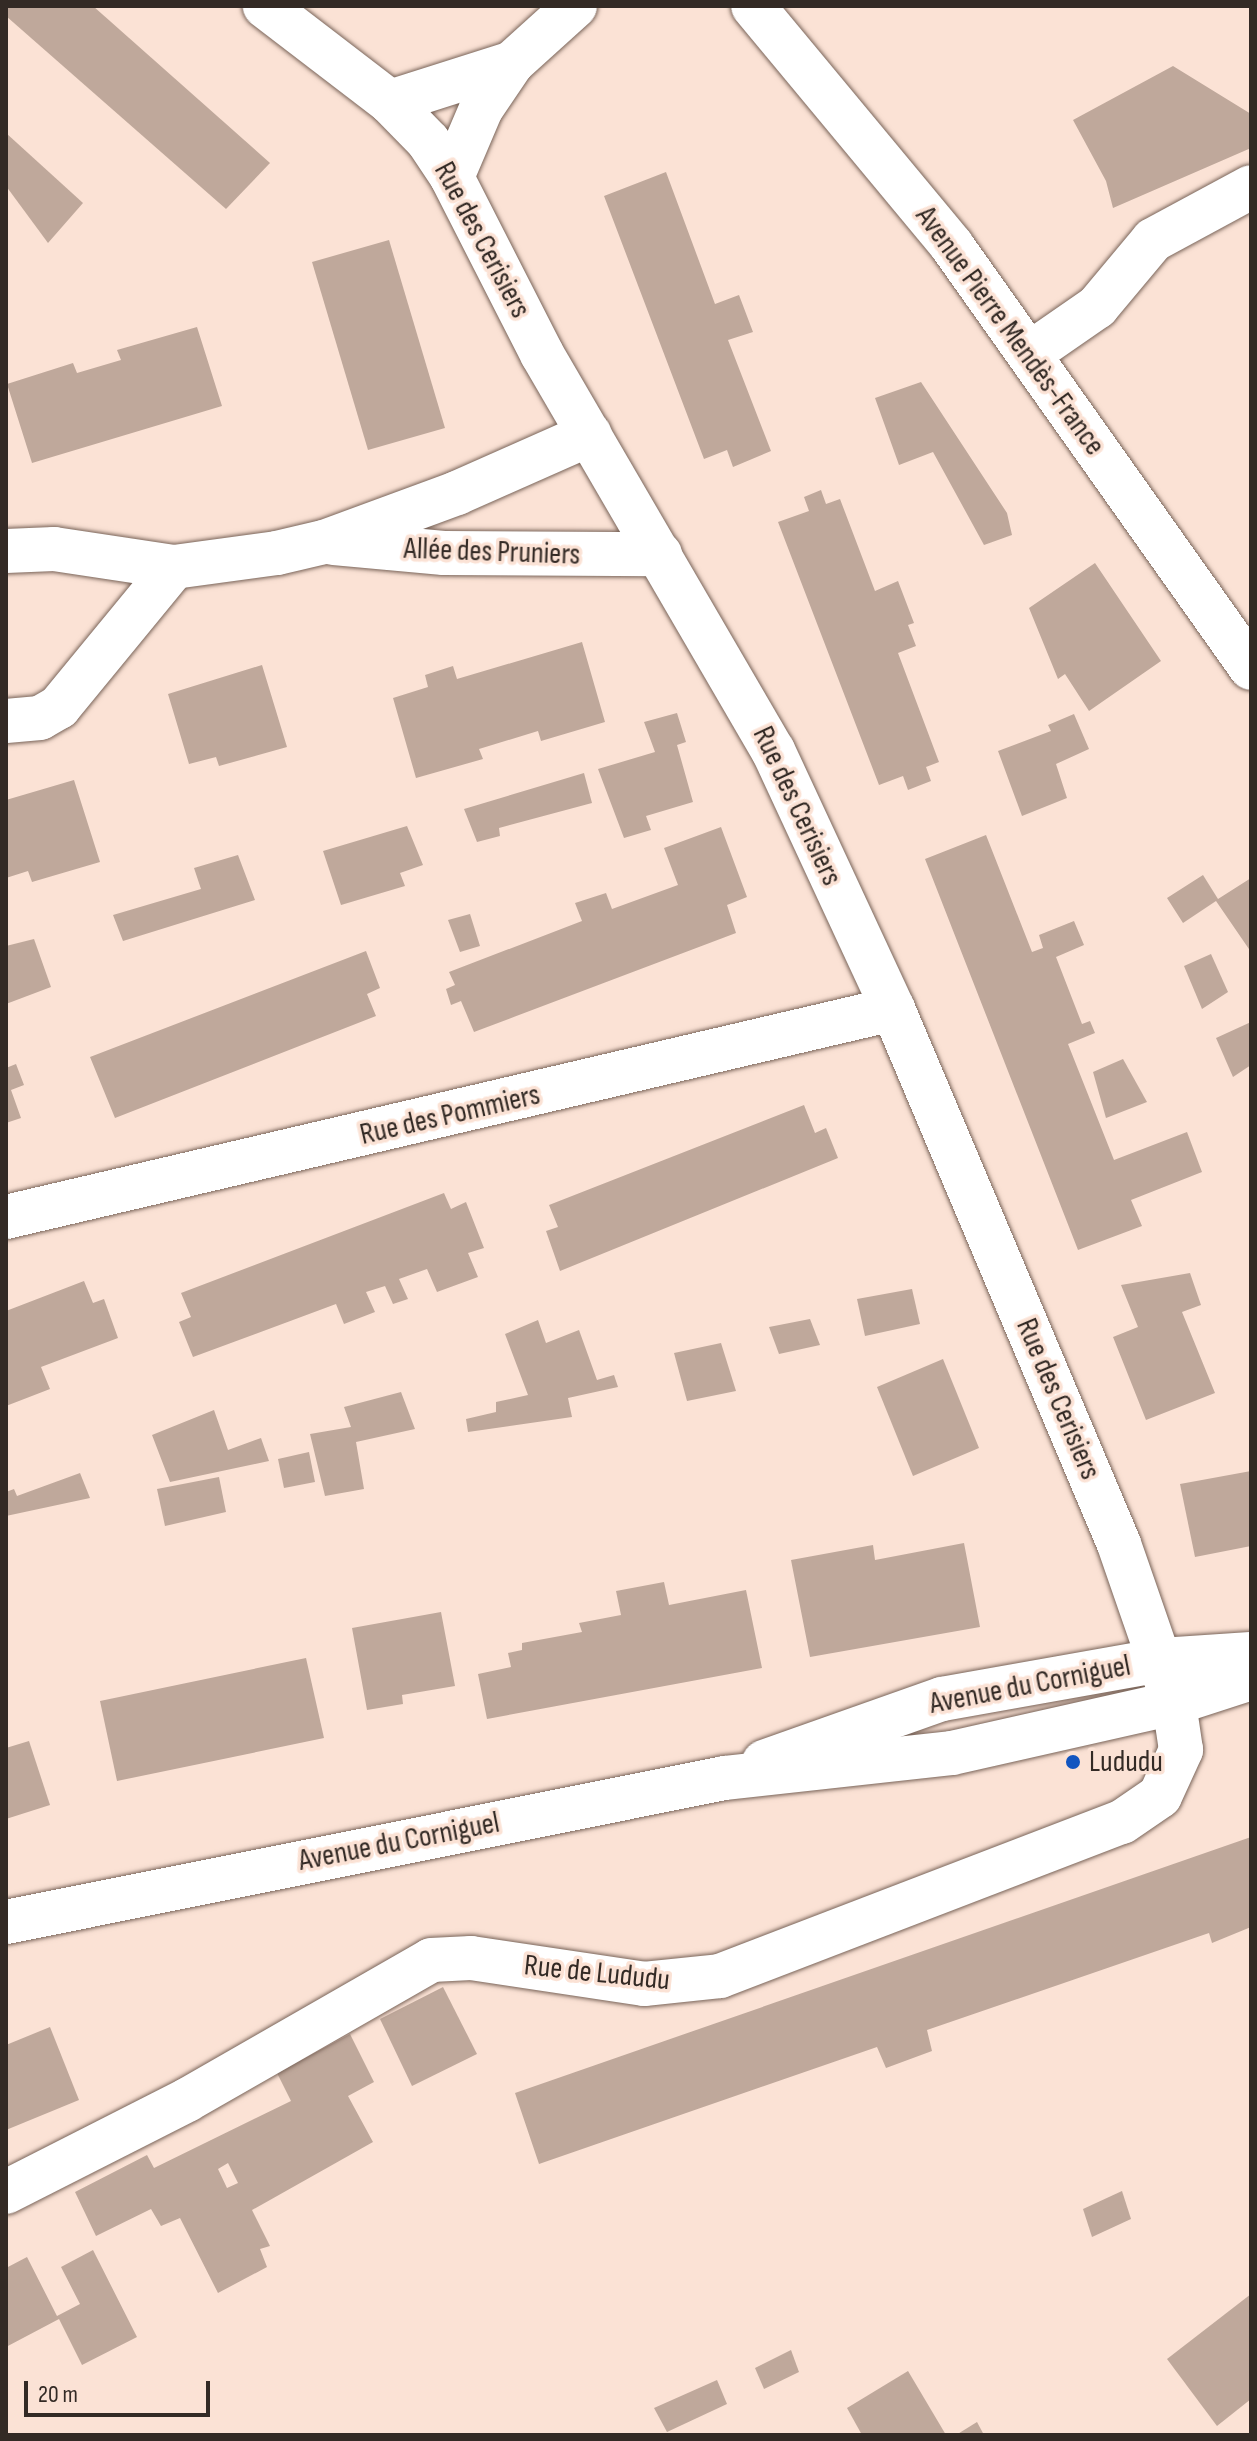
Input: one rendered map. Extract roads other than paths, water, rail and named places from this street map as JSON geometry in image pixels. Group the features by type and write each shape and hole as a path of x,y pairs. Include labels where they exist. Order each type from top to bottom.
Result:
{"street":[{"name":"Rue des Cerisiers","path":"265,6 390,102 428,141 452,177 542,354 773,751 893,1009 1119,1544 1174,1703"},
{"path":"452,177 481,109 512,63 575,6"},
{"name":"Avenue Pierre Mendès-France","path":"753,6 952,246 1251,668"},
{"path":"390,102 512,63"},
{"path":"1029,354 1097,307 1153,240 1251,187"},
{"name":"Allée des Pruniers","path":"6,551 54,549 174,567 324,542 457,493 590,434"},
{"name":"Allée des Pruniers","path":"324,542 444,553 660,554"},
{"path":"6,721 40,718 59,707 174,567"},
{"name":"Rue des Pommiers","path":"6,1217 893,1009"},
{"name":"Avenue du Corniguel","path":"725,1778 820,1738 942,1699 1161,1660 1251,1654"},
{"name":"Avenue du Corniguel","path":"6,1922 74,1911 206,1879 725,1778 952,1753 1174,1703 1251,1678"},
{"name":"Rue de Lududu","path":"6,2192 187,2100 431,1960 471,1958 623,1982 692,1982 1122,1822 1160,1796 1169,1783 1181,1750 1174,1703"},
{"name":"Avenue du Corniguel","path":"6,1942 74,1911"}],"place":[{"name":"Lududu","path":"1073,1762"}]}
